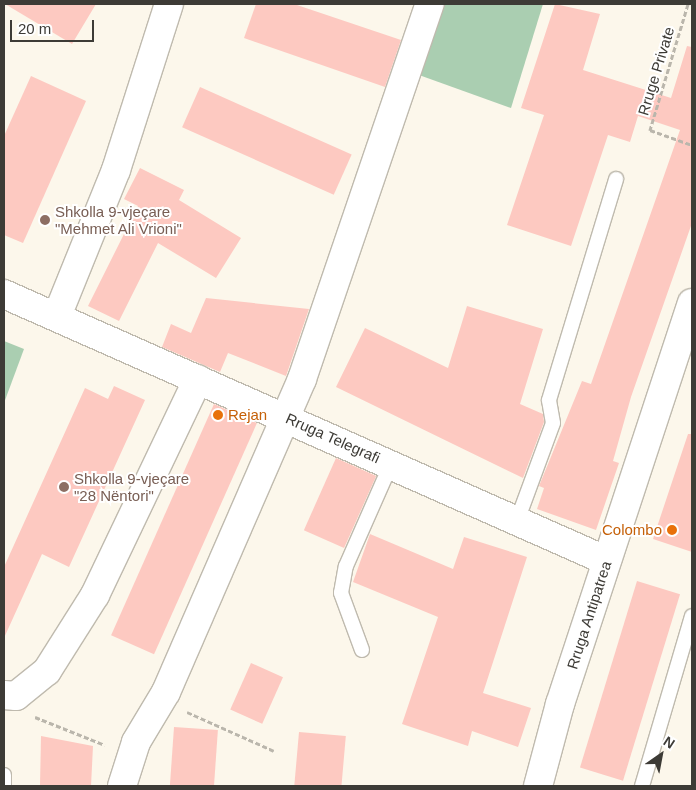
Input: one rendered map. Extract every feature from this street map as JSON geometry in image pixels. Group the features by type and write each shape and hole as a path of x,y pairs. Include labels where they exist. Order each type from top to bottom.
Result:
{"street":[{"path":"57,316 116,170 169,4"},
{"path":"122,786 132,754 161,700 286,417 430,4"},
{"name":"Rruga Telegrafi","path":"4,294 607,560"},
{"name":"Rruga Antipatrea","path":"538,786 607,560 692,303"},
{"path":"10,696 47,670 95,595 198,379"}],"lane":[{"path":"517,521 553,423 549,400 616,179"},
{"path":"362,650 341,593 346,566 391,464"},
{"path":"642,786 692,616"},
{"path":"4,775 4,786"}],"path":[{"name":"Rruge Private","path":"688,4 650,130 692,145"},
{"path":"10,696 40,722 132,754"},
{"path":"161,700 274,750"}],"green space":[{"path":"443,4 543,4 511,108 419,75"},
{"path":"4,341 24,349 4,403"}],"building":[{"path":"5,4 96,4 72,44"},
{"path":"256,4 294,4 401,40 385,87 244,38"},
{"path":"555,4 600,14 583,70 671,98 687,46 692,47 692,223 631,397 613,461 619,463 596,530 537,509 544,488 539,486 582,381 591,384 680,130 638,116 630,142 608,135 571,246 507,225 544,115 521,108"},
{"path":"31,76 86,101 23,243 4,235 4,136"},
{"path":"200,87 352,155 334,195 182,127"},
{"path":"140,168 184,190 179,200 241,238 216,278 158,243 119,321 88,306 138,206 124,199"},
{"path":"206,298 309,309 286,376 228,353 220,372 162,347 171,324 191,333"},
{"path":"467,306 543,329 520,404 543,414 544,422 523,478 336,387 365,328 448,368"},
{"path":"114,386 145,400 69,567 42,554 4,638 4,567 85,388 108,399"},
{"path":"214,404 257,423 154,654 111,635"},
{"path":"688,434 692,434 692,552 653,539"},
{"path":"336,458 376,476 344,548 304,530"},
{"path":"370,534 453,569 464,537 527,557 483,693 531,708 518,747 472,731 468,746 402,724 438,617 353,582"},
{"path":"637,581 680,594 623,781 580,767"},
{"path":"251,663 283,677 262,724 230,710"},
{"path":"174,727 218,730 214,786 170,786"},
{"path":"299,732 346,736 341,786 294,786"},
{"path":"41,736 93,746 91,786 40,786"}],"place":[{"name":"Shkolla 9-vjeçare \"Mehmet Ali Vrioni\"","path":"45,220"},
{"name":"Rejan","path":"218,415"},
{"name":"Shkolla 9-vjeçare \"28 Nëntori\"","path":"64,487"},
{"name":"Colombo","path":"672,530"}]}
